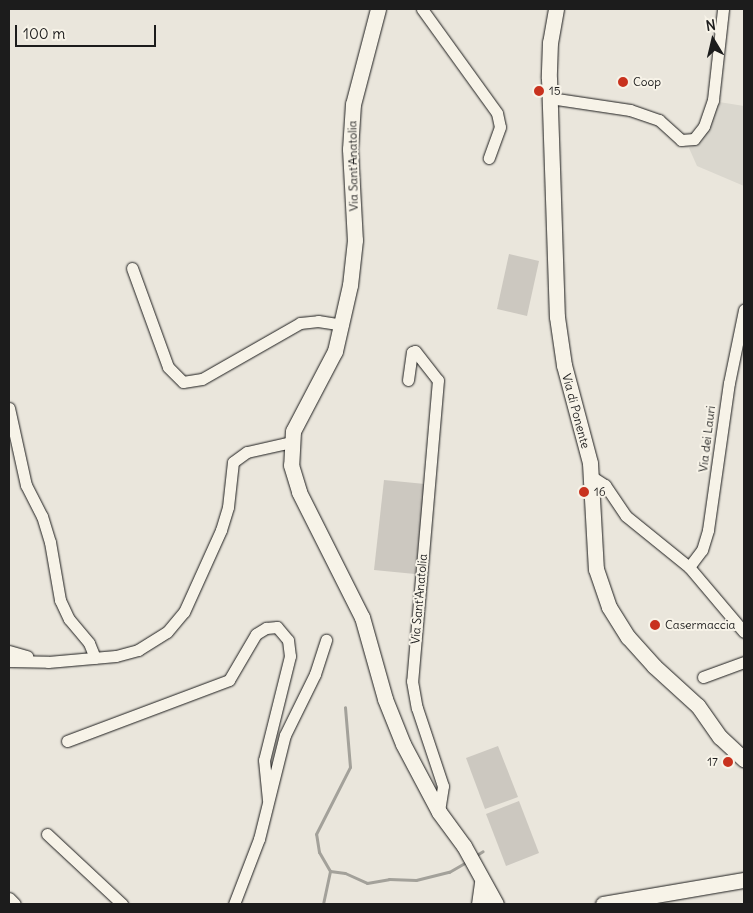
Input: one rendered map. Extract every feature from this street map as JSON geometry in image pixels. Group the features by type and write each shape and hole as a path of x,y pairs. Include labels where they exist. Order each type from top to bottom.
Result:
{"main road":[{"name":"Via Sant'Anatolia","path":"378,9 353,104 350,149 354,256 343,325 335,351 300,414 291,442 291,465 297,487 359,610 392,719 440,812 476,866 482,882 495,904"},
{"name":"Via di Ponente","path":"556,9 550,47 550,98 558,325 591,476 595,563 612,613 637,649 698,706 720,737 744,759"},
{"path":"606,904 744,880"},
{"name":"Via Sant'Anatolia","path":"480,904 482,882"},
{"path":"480,904 495,904"}],"street":[{"path":"422,9 497,113 500,127 489,158"},
{"path":"550,98 630,110 659,120 681,140 694,140 704,126 713,100 722,9"},
{"path":"132,268 168,367 182,382 202,379 300,322 318,320 343,325"},
{"name":"Via dei Lauri","path":"689,567 699,554 707,536 729,383 744,310"},
{"name":"Via Sant'Anatolia","path":"408,380 412,352 415,350 438,380 412,685 417,708 443,786 440,812"},
{"path":"9,408 26,485 42,516 50,542 60,600 69,619 89,643 95,658"},
{"path":"9,660 79,660 138,650 177,623 224,522 233,462 247,452 291,442"},
{"path":"591,476 605,485 626,516 689,567 744,632"},
{"path":"68,741 229,680 258,632 277,627 288,640 290,656 264,766 268,800"},
{"path":"234,904 256,846 284,735 315,674 326,640"},
{"path":"9,651 79,660"},
{"path":"703,677 744,662"},
{"path":"47,834 122,904"},
{"path":"9,898 15,904"}],"shaded area":[{"path":"719,102 744,106 744,186 697,166 689,148 701,142"},
{"path":"509,254 539,261 527,316 497,309"},
{"path":"384,480 425,484 415,574 374,570"},
{"path":"498,746 518,797 485,809 466,758"},
{"path":"519,801 539,853 506,866 486,814"}],"waterway":[{"path":"323,904 330,871 319,852 316,834 350,767 345,707"},
{"path":"475,856 483,851"},
{"path":"330,871 345,873 367,883 389,879 416,880 449,872 468,861"}],"place":[{"name":"Coop","path":"623,82"},
{"name":"15","path":"539,91"},
{"name":"16","path":"584,492"},
{"name":"Casermaccia","path":"655,625"},
{"name":"17","path":"728,762"}]}
